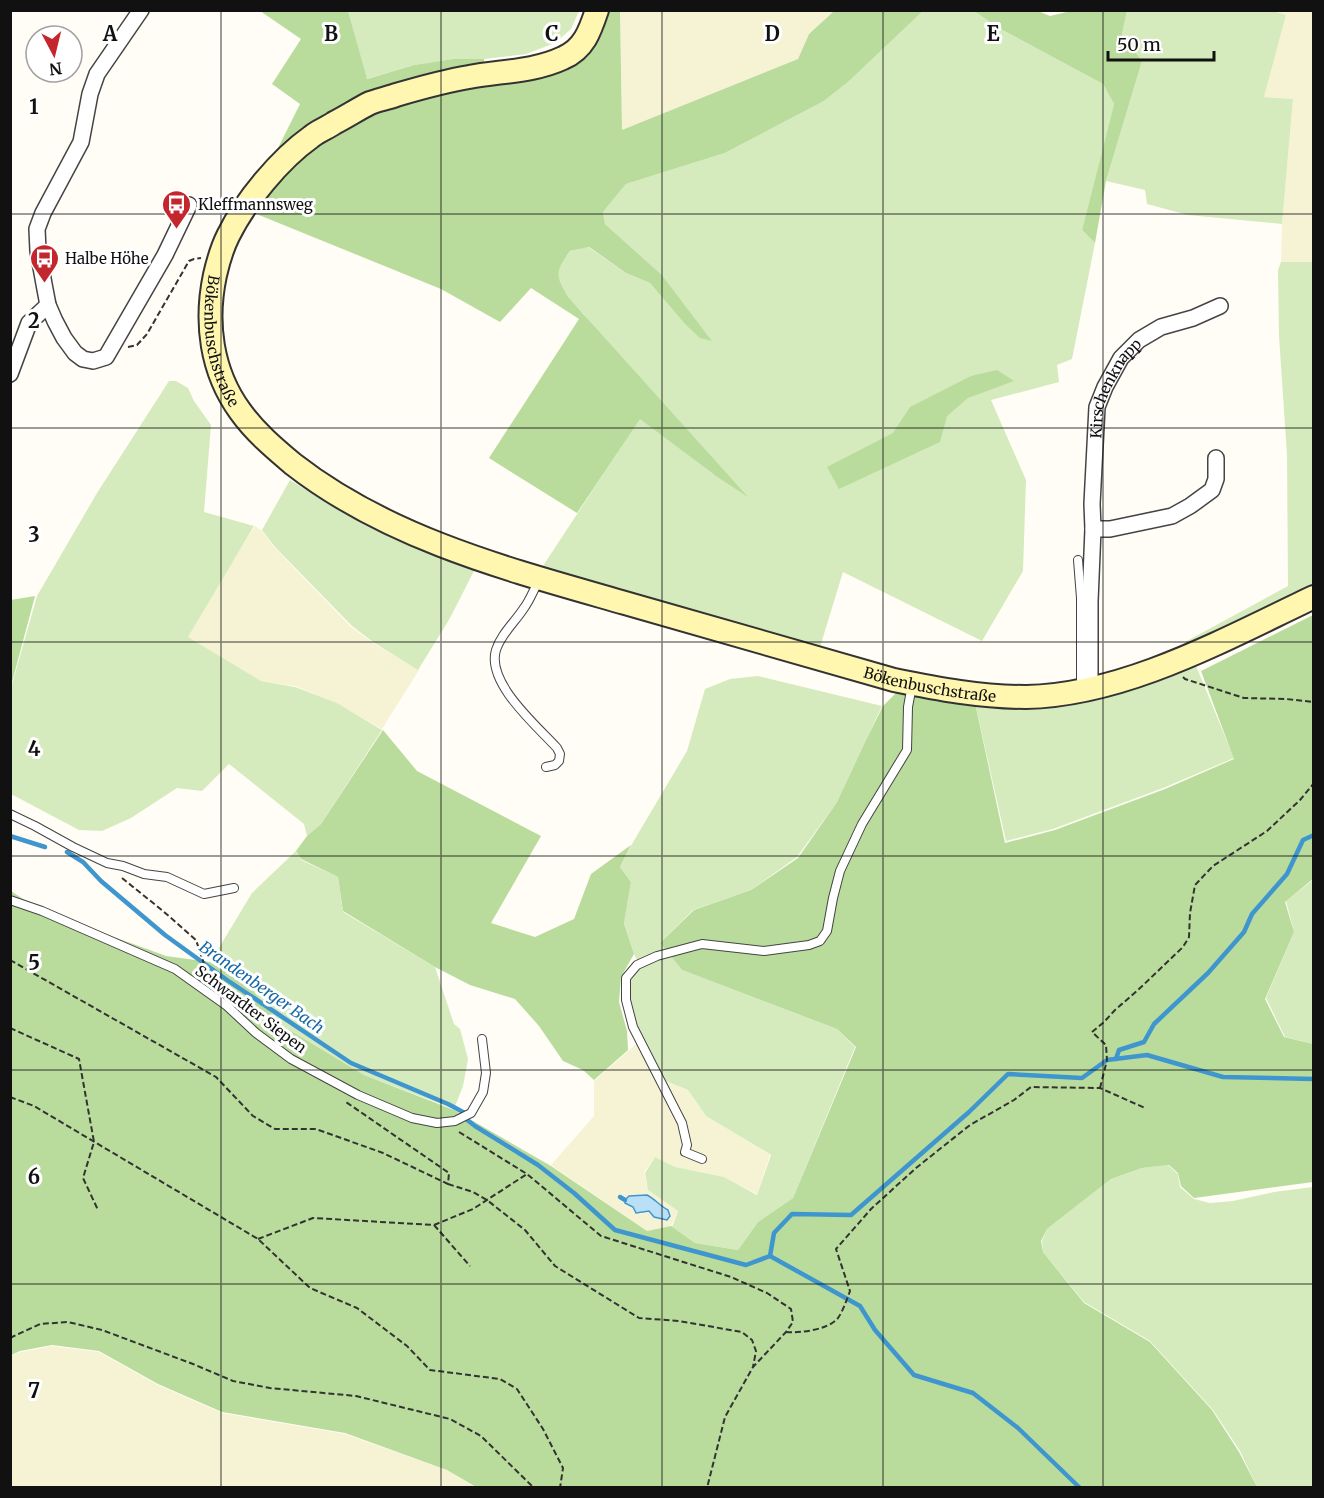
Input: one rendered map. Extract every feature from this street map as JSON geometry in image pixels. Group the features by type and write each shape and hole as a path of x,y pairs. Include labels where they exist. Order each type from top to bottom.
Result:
{"main road":[{"name":"Bökenbuschstraße","path":"597,10 590,34 579,48 563,58 527,69 471,76 372,102 312,136 279,165 248,203 228,236 219,261 212,289 210,317 212,345 215,360 232,400 269,444 311,478 340,497 453,550 540,578 894,680 975,695 1028,697 1107,685 1202,650 1314,597"}],"street":[{"path":"141,10 98,74 90,94 81,142 43,213 38,230 38,250 48,305 64,338 75,353 83,359 93,361 100,359 106,357 111,350 165,255 189,205"},
{"path":"10,374 29,323 48,305"},
{"name":"Kirschenknapp","path":"1086,690 1097,406 1121,358 1139,340 1161,327 1193,318 1220,306"},
{"path":"1093,529 1110,529 1172,516 1190,506 1212,490 1216,479 1216,459"}],"lane":[{"path":"1078,560 1086,690"},
{"path":"540,578 526,607 503,636 496,650 495,666 503,685 516,705 557,748 560,754 559,761 555,765 546,767"},
{"path":"702,1159 685,1152 687,1145 682,1123 633,1028 626,1000 626,978 636,965 657,956 702,944 764,951 809,945 820,941 827,931 840,871 862,824 907,750 908,707 912,683"},
{"path":"10,814 107,862 144,874 167,877 204,894 234,888"},
{"name":"Schwardter Siepen","path":"10,900 42,911 176,969 227,1006 256,1033 291,1059 348,1090 412,1118 437,1124 455,1121 471,1113 483,1092 486,1073 482,1039"}],"path":[{"path":"111,350 137,345 147,334 189,261 201,258 219,261"},
{"path":"1175,661 1185,680 1244,698 1314,702"},
{"path":"1100,1088 1107,1060 1106,1045 1092,1032 1183,947 1189,937 1190,912 1196,885 1213,867 1267,831 1300,800 1314,783"},
{"path":"107,862 122,878 163,910 196,940 216,998"},
{"path":"10,960 216,1077 253,1116 275,1129 315,1129 383,1153 448,1184 473,1192 487,1200 525,1230 555,1266 639,1318 679,1321 742,1332 752,1340 756,1351 753,1367"},
{"path":"10,1028 79,1059 94,1142 83,1178 98,1210"},
{"path":"786,1332 797,1333 820,1329 837,1319 850,1291 836,1249 871,1209 916,1168 970,1125 1014,1100 1031,1087 1100,1088 1145,1108"},
{"path":"10,1098 34,1106 258,1239 310,1288 357,1308 407,1346 430,1370 500,1380 517,1389 543,1429 563,1468 560,1488"},
{"path":"345,1101 449,1173 448,1184"},
{"path":"444,1122 527,1174 602,1236 731,1277 767,1293 791,1309 793,1322 753,1367 725,1418 707,1488"},
{"path":"258,1239 313,1218 434,1225 473,1209 527,1174"},
{"path":"434,1225 471,1266"},
{"path":"10,1338 40,1324 68,1322 102,1330 233,1381 270,1388 356,1396 450,1419 481,1436 534,1488"}],"shaded area":[{"path":"620,11 834,11 809,34 798,59 622,131"},
{"path":"1269,11 1313,11 1313,262 1281,262 1293,99 1264,97 1286,15"},
{"path":"255,526 351,627 419,670 382,729 336,703 295,686 260,681 188,637"},
{"path":"643,1038 666,1081 688,1090 706,1116 770,1155 757,1194 723,1177 675,1167 655,1157 644,1172 648,1190 678,1211 671,1226 647,1231 551,1165 594,1116 594,1081"},
{"path":"52,1346 99,1352 158,1385 222,1413 345,1434 447,1470 475,1487 11,1487 11,1355"}],"green space":[{"path":"1269,10 1286,15 1264,97 1293,99 1282,224 1188,215 1147,204 1145,190 1106,181 1142,61 1122,34 1127,11"},
{"path":"261,11 348,11 367,79 414,65 453,59 484,59 484,64 532,80 561,71 583,55 607,11 620,11 622,130 798,59 809,34 834,11 923,11 848,82 824,101 725,153 626,184 603,212 605,224 662,275 712,341 700,338 650,283 626,273 589,247 570,251 559,269 559,278 568,297 748,497 640,419 577,513 489,458 579,319 531,288 500,322 441,289 237,206 276,152 300,104 272,84 301,39"},
{"path":"348,11 579,11 571,29 555,43 526,54 484,59 453,59 414,65 366,79"},
{"path":"923,11 974,11 997,27 1103,84 1114,104 1082,230 1095,243 1072,359 1057,365 1059,382 991,400 1026,480 1023,571 982,641 843,572 820,647 541,569 640,418 716,476 564,292 558,274 561,263 570,251 588,247 626,273 650,283 684,323 711,340 662,275 605,224 603,212 626,184 725,153 824,101 848,82"},
{"path":"974,11 1038,11 1050,16 1071,11 1127,11 1122,34 1142,61 1106,181 1095,243 1082,230 1114,104 1103,84 997,27"},
{"path":"1281,262 1313,262 1313,588 1188,648 1185,642 1288,586 1287,455 1279,336 1278,270"},
{"path":"997,370 1014,381 968,398 947,416 940,442 839,489 827,467 893,433 910,407 971,376"},
{"path":"169,381 176,381 188,388 211,425 204,512 254,526 188,637 261,681 295,687 337,703 382,730 321,824 307,836 304,824 229,764 202,791 177,788 131,818 102,831 79,830 11,794 11,688 37,596 97,493"},
{"path":"290,480 382,533 475,569 450,618 418,670 352,626 275,547 262,530"},
{"path":"35,596 11,686 11,600"},
{"path":"1313,615 1313,879 1285,902 1294,932 1265,999 1284,1037 1313,1044 1313,1182 1194,1198 1181,1186 1178,1173 1169,1165 1142,1168 1111,1179 1047,1229 1041,1241 1043,1252 1084,1303 1150,1342 1212,1410 1239,1452 1257,1487 476,1487 447,1470 345,1433 222,1412 158,1384 99,1351 52,1345 11,1355 11,891 26,901 76,923 166,956 210,962 249,986 283,1026 364,1075 454,1110 551,1166 647,1231 671,1226 695,1243 738,1250 758,1222 793,1198 856,1047 837,1029 682,970 660,943 694,910 751,890 798,858 837,802 883,706 900,689 975,703 1005,843 1055,830 1165,789 1234,759 1201,671"},
{"path":"1194,661 1234,758 1163,788 1053,829 1006,841 975,703"},
{"path":"758,676 882,706 837,802 797,857 751,890 693,910 660,943 682,970 837,1029 855,1047 793,1198 758,1222 738,1250 695,1243 672,1227 678,1211 648,1190 645,1173 655,1157 675,1167 724,1177 757,1195 771,1155 706,1116 688,1090 666,1081 636,1023 630,1000 631,980 641,968 624,922 631,882 620,867 687,751 705,689 730,679"},
{"path":"383,730 417,771 541,836 491,923 535,937 574,919 591,874 631,845 620,867 631,882 624,923 634,954 621,977 619,1002 627,1031 628,1050 594,1080 583,1070 563,1061 539,1026 515,999 470,985 435,967 343,911 338,877 301,859 296,851 307,836 321,824"},
{"path":"296,851 301,860 338,877 343,912 435,967 454,1024 460,1029 468,1059 463,1086 454,1109 364,1075 283,1026 249,986 211,961 252,893"},
{"path":"1313,880 1313,1044 1285,1037 1266,998 1294,932 1286,901"},
{"path":"1168,1165 1178,1174 1180,1187 1194,1199 1210,1203 1313,1187 1313,1487 1257,1487 1240,1451 1213,1410 1150,1341 1084,1302 1043,1252 1042,1241 1047,1229 1111,1179 1142,1168"}],"water":[{"path":"647,1195 668,1210 670,1216 667,1220 654,1217 649,1211 636,1213 633,1207 625,1203 629,1196"}],"waterway":[{"path":"1116,1059 1119,1050 1144,1042 1154,1024 1208,973 1244,932 1252,914 1287,874 1303,840 1314,835"},
{"name":"Brandenberger Bach","path":"10,836 45,847"},
{"name":"Brandenberger Bach","path":"67,852 83,862 101,881 165,935 227,980 351,1063 463,1112"},
{"path":"770,1256 774,1233 792,1214 851,1215 969,1112 1008,1074 1082,1078 1107,1060 1147,1055 1223,1077 1314,1079"},
{"name":"Brandenberger Bach","path":"466,1119 538,1165 574,1193 615,1230 746,1265 770,1256 860,1306 875,1330 914,1375 973,1393 1018,1428 1080,1488"},
{"path":"620,1197 625,1200"}],"place":[{"name":"Kleffmannsweg","path":"177,230"},
{"name":"Halbe Höhe","path":"44,284"}]}
